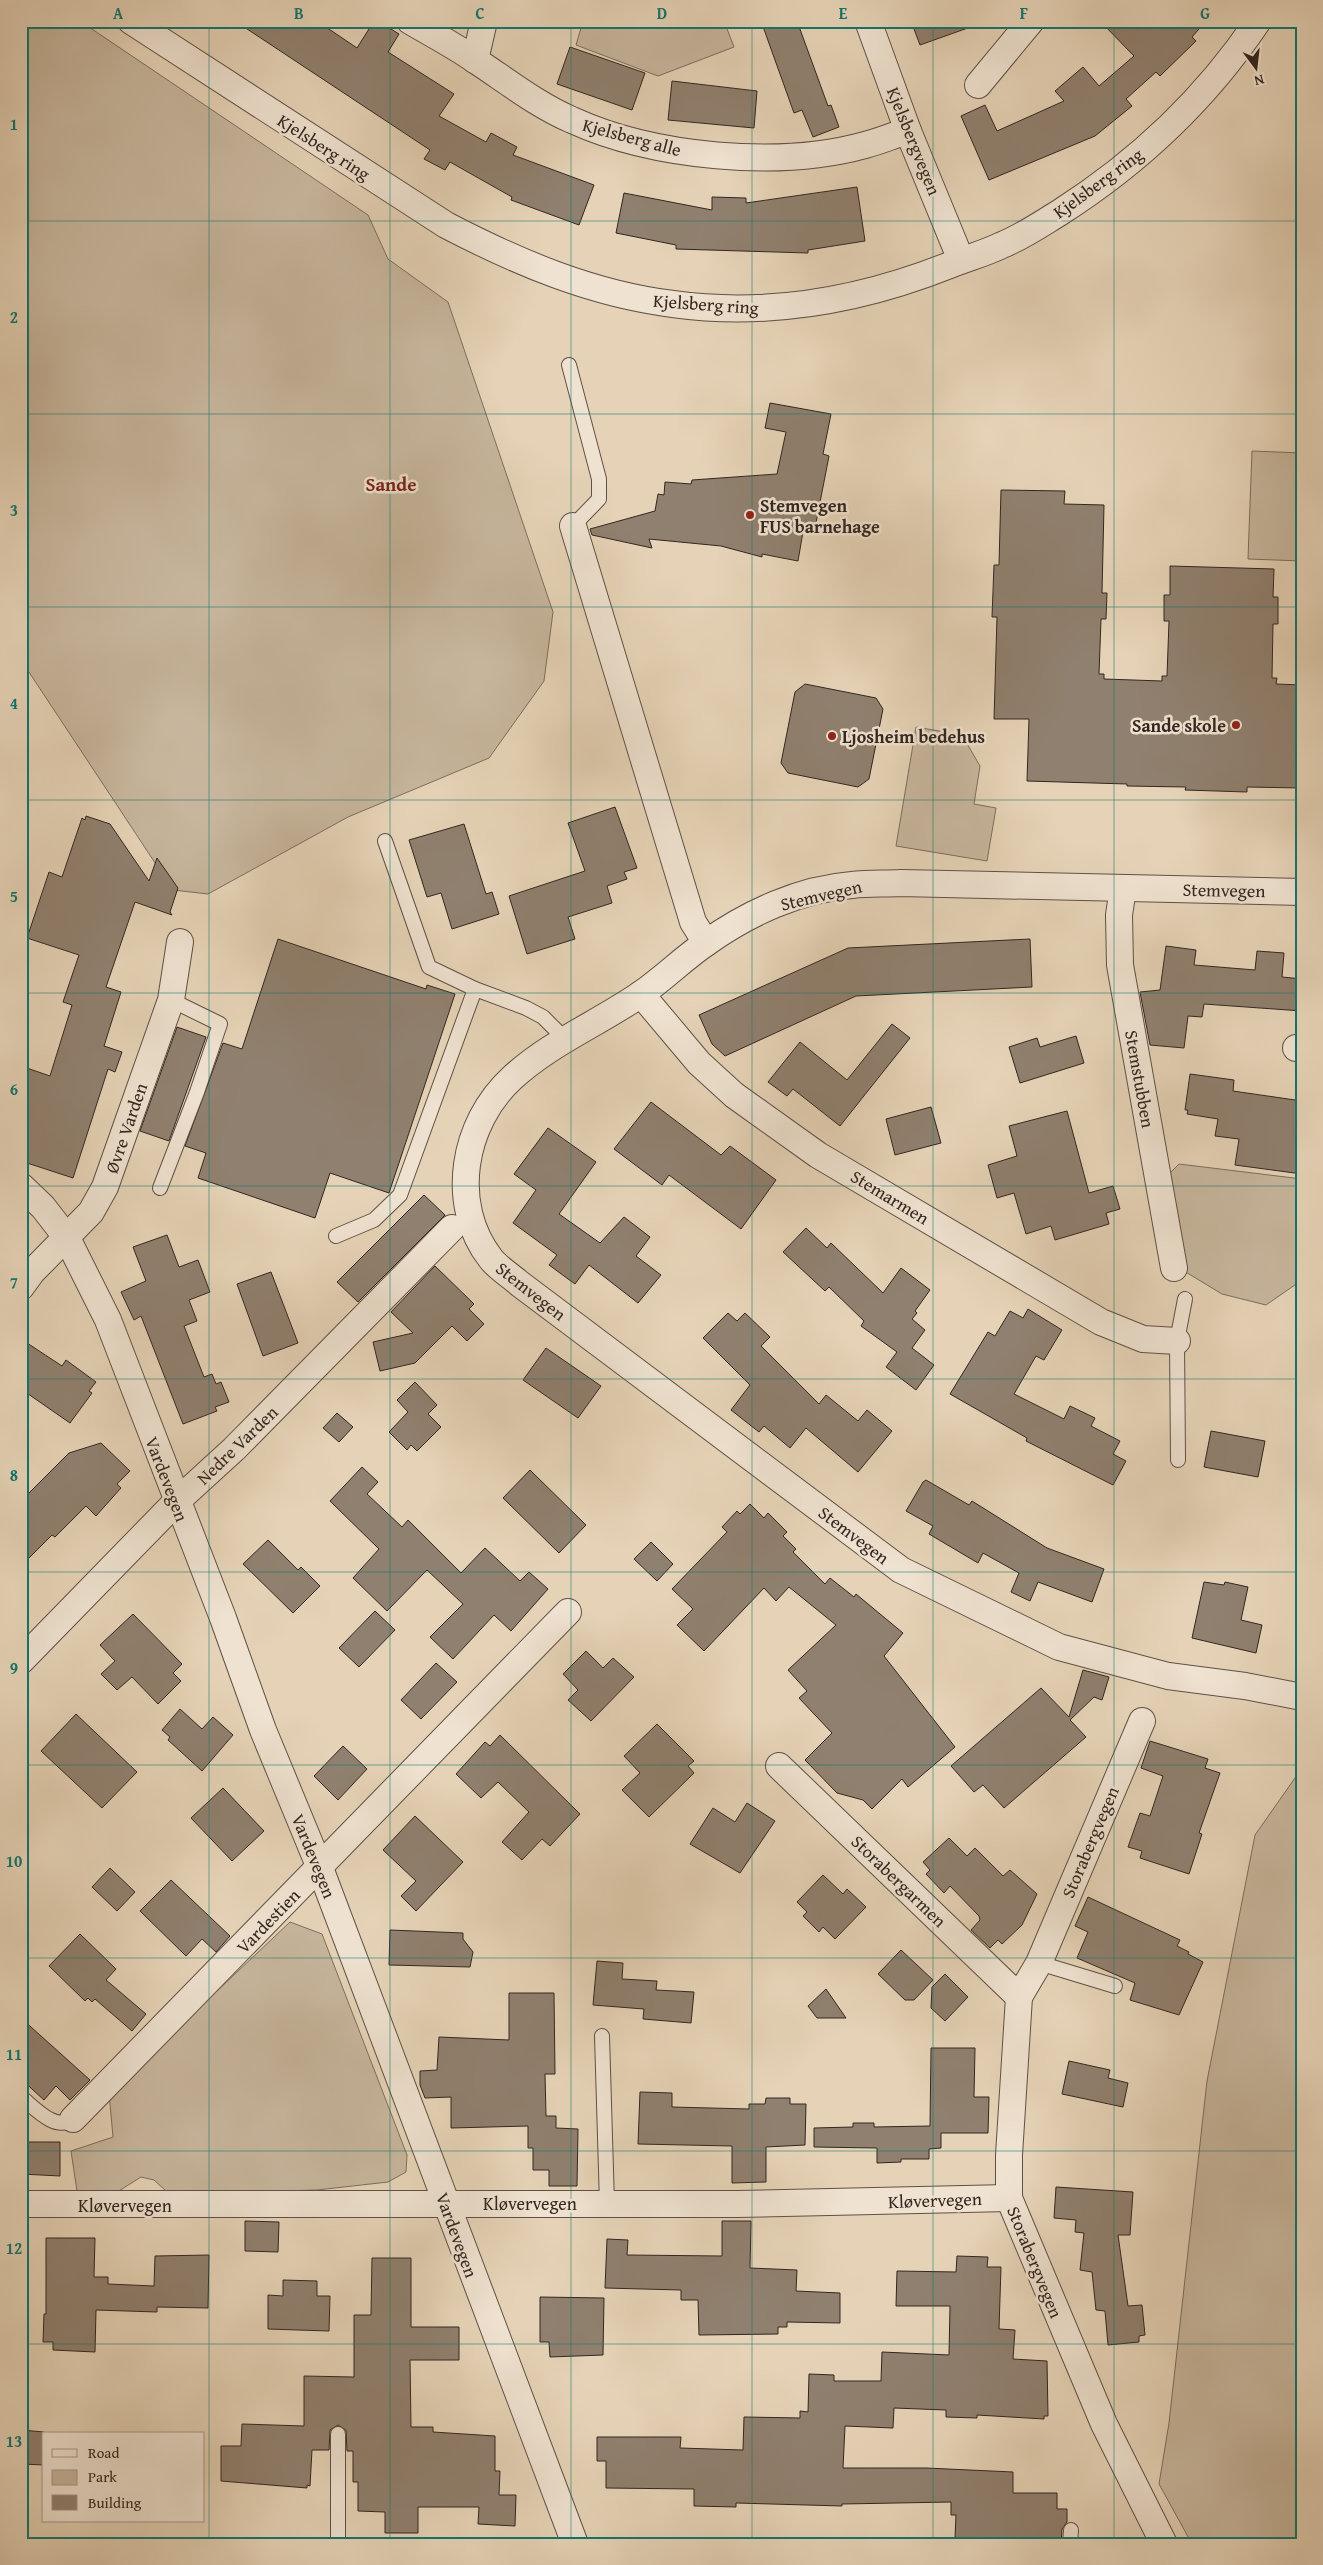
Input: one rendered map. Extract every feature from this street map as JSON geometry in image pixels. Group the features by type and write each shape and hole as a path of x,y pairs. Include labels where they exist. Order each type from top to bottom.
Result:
{"street":[{"name":"Kjelsberg ring","path":"131,21 446,225 508,256 617,294 674,305 760,308 812,304 883,288 1003,245 1033,228 1090,193 1130,164 1176,123 1212,85 1258,21"},
{"name":"Kjelsberg alle","path":"410,21 475,60 518,89 572,120 664,149 734,158 786,156 831,152 865,146 908,130"},
{"path":"475,60 484,21"},
{"name":"Kjelsbergvegen","path":"868,21 908,130 962,260"},
{"path":"978,86 1031,21"},
{"path":"573,526 693,922 706,943"},
{"name":"Stemvegen","path":"1302,892 901,883 850,885 797,897 747,916 706,943 641,994 565,1039 511,1079 486,1108 472,1142 466,1163 465,1191 470,1217 491,1260 528,1290 900,1570 1059,1647 1168,1676 1245,1686 1302,1697"},
{"name":"Stemstubben","path":"1123,888 1119,916 1120,965 1174,1268"},
{"name":"Øvre Varden","path":"21,1287 32,1272 91,1212 105,1187 171,1000 180,942"},
{"name":"Stemarmen","path":"641,994 699,1063 734,1094 818,1155 1101,1322 1143,1340 1177,1341"},
{"name":"Vardevegen","path":"21,1186 42,1207 67,1238 108,1320 176,1502 223,1618 263,1730 320,1868 574,2544"},
{"name":"Nedre Varden","path":"21,1661 176,1502 281,1402 452,1228"},
{"name":"Vardestien","path":"73,2119 568,1612"},
{"name":"Storabergvegen","path":"1142,1722 1039,1963 1019,1997 1009,2155 1009,2198 1104,2424 1164,2544"},
{"name":"Storabergarmen","path":"779,1766 1019,1997"},
{"name":"Kløvervegen","path":"21,2204 258,2205 445,2202 607,2204 915,2202 1009,2198"}],"lane":[{"path":"569,365 599,479 599,499 573,526"},
{"path":"385,841 429,967 475,989 526,1008 543,1017 565,1039"},
{"path":"336,1236 374,1220 400,1195 475,989"},
{"path":"160,1188 198,1092 220,1024 171,1000"},
{"path":"1178,1460 1177,1341 1185,1299"},
{"path":"1039,1963 1115,1986"},
{"path":"602,2036 607,2204"},
{"name":"Vardestien","path":"21,2097 53,2121 66,2124 73,2119"},
{"path":"338,2434 338,2544"}],"green space":[{"path":"21,21 80,21 368,215 388,259 448,302 553,612 544,681 489,758 348,817 208,894 173,890 21,660"},
{"path":"583,21 724,21 734,47 658,76 576,45"},
{"path":"1252,451 1302,453 1302,561 1248,559"},
{"path":"916,727 962,735 980,766 974,804 996,808 987,861 896,846"},
{"path":"1179,1164 1302,1179 1302,1280 1266,1305 1222,1294 1179,1268 1168,1175"},
{"path":"1302,1768 1302,2544 1192,2544 1159,2484 1169,2423 1207,2081 1255,1835"},
{"path":"290,1922 322,1934 407,2155 406,2172 388,2182 317,2190 166,2191 154,2180 141,2177 114,2194 77,2191 71,2151 113,2137 109,2093"}],"building":[{"path":"235,21 317,21 357,48 374,21 378,21 399,34 388,52 454,94 439,116 486,142 491,133 517,147 513,155 594,185 579,225 511,200 512,197 450,162 445,170 424,159 430,150"},
{"path":"761,21 797,21 828,106 831,105 839,127 813,137 802,110 794,113"},
{"path":"911,21 978,21 979,24 920,45"},
{"path":"1100,21 1206,21 1192,37 1196,41 1160,76 1156,72 1126,99 1132,106 1095,136 989,180 961,116 985,105 997,131 1064,101 1055,91 1083,67 1099,86 1134,56"},
{"path":"570,47 645,73 632,110 557,84"},
{"path":"672,81 757,91 754,128 668,120"},
{"path":"857,187 865,241 808,250 808,253 676,249 676,245 616,233 624,193 712,210 712,197 746,198 746,203"},
{"path":"770,403 831,414 823,454 829,456 815,528 804,526 798,561 762,554 762,557 721,546 649,539 652,548 592,535 590,529 655,511 658,494 664,495 665,482 691,484 692,480 777,474 786,432 765,428"},
{"path":"1001,490 1065,491 1064,504 1104,505 1102,593 1107,593 1106,619 1101,619 1099,674 1104,674 1104,679 1162,681 1162,676 1167,676 1169,621 1164,621 1164,595 1170,595 1170,566 1274,569 1273,597 1278,597 1278,624 1273,624 1272,678 1277,678 1276,684 1302,685 1302,788 1247,787 1247,792 1185,790 1186,787 1127,786 1127,784 1027,781 1029,719 994,719 997,617 992,617 994,565 999,565"},
{"name":"Ljosheim bedehus","path":"805,684 876,698 883,709 869,779 858,787 788,773 781,763 795,692"},
{"path":"615,807 637,868 624,872 627,879 607,886 612,903 568,917 575,939 527,954 509,896 585,871 568,823"},
{"path":"86,816 110,824 149,881 157,858 178,888 170,912 172,915 135,902 106,987 121,992 104,1046 122,1052 115,1072 108,1069 73,1178 21,1161 21,1066 50,1076 72,1005 63,1002 79,955 27,938 49,872 62,877 82,818 85,820"},
{"path":"464,824 486,894 492,892 499,914 452,929 441,893 427,897 409,840"},
{"path":"278,939 426,989 427,985 455,994 389,1193 330,1173 315,1218 198,1178 206,1153 185,1146 223,1043 242,1049"},
{"path":"1030,939 1032,987 856,996 725,1056 712,1044 699,1015 848,948"},
{"path":"1166,946 1196,950 1194,965 1255,970 1257,951 1284,953 1282,977 1302,979 1302,1011 1204,1004 1202,1017 1188,1016 1184,1048 1150,1045 1140,992 1160,990"},
{"path":"892,1024 910,1038 840,1126 793,1089 787,1096 768,1082 800,1042 847,1080"},
{"path":"177,1027 206,1037 169,1141 140,1131"},
{"path":"1076,1036 1084,1063 1020,1083 1009,1047 1037,1038 1040,1047"},
{"path":"1190,1074 1234,1080 1233,1091 1302,1101 1302,1174 1235,1165 1239,1139 1215,1136 1218,1119 1187,1114 1188,1110 1185,1110"},
{"path":"651,1102 721,1155 730,1146 776,1180 741,1229 669,1175 662,1185 614,1149"},
{"path":"931,1107 941,1143 895,1155 886,1119"},
{"path":"1067,1111 1089,1193 1113,1186 1120,1209 1106,1213 1109,1224 1055,1240 1051,1226 1026,1234 1014,1193 997,1198 988,1165 1017,1156 1009,1126"},
{"path":"548,1128 596,1162 559,1214 600,1243 624,1217 650,1237 636,1256 661,1275 638,1303 589,1265 575,1284 549,1265 557,1255 513,1223 536,1190 514,1174"},
{"path":"424,1195 445,1215 358,1302 337,1282"},
{"path":"806,1228 827,1248 831,1243 883,1293 901,1268 930,1290 915,1311 917,1313 912,1319 925,1330 912,1348 934,1365 916,1390 886,1367 897,1352 861,1326 864,1321 829,1287 825,1291 783,1252"},
{"path":"167,1235 179,1267 198,1260 210,1292 189,1300 197,1321 184,1326 204,1377 212,1374 216,1384 221,1382 229,1402 215,1407 217,1411 183,1424 141,1316 134,1320 121,1292 146,1281 133,1247"},
{"path":"435,1266 474,1304 469,1309 484,1324 467,1341 452,1326 415,1363 380,1371 373,1342 413,1333 391,1312"},
{"path":"271,1272 298,1343 263,1356 237,1284"},
{"path":"1028,1309 1062,1330 1044,1360 1036,1356 1014,1394 1064,1419 1070,1406 1095,1418 1091,1426 1120,1441 1113,1454 1126,1461 1113,1485 1026,1441 1027,1438 950,1394 988,1332 995,1336 1010,1311 1023,1318"},
{"path":"728,1313 737,1321 745,1313 770,1337 761,1346 819,1404 826,1395 858,1421 867,1410 892,1431 858,1472 806,1428 790,1448 764,1426 759,1432 731,1410 750,1385 703,1338"},
{"path":"21,1339 62,1366 66,1360 96,1382 89,1391 92,1393 70,1423 21,1389"},
{"path":"546,1348 601,1386 578,1418 523,1380"},
{"path":"415,1382 437,1405 428,1414 441,1427 417,1451 411,1445 407,1450 389,1432 408,1412 397,1400"},
{"path":"337,1413 353,1427 339,1442 323,1428"},
{"path":"1211,1431 1265,1441 1258,1477 1204,1467"},
{"path":"101,1443 130,1471 117,1484 121,1488 96,1516 86,1506 55,1537 52,1535 21,1566 21,1501 69,1453"},
{"path":"362,1467 378,1482 367,1494 402,1527 408,1520 461,1573 485,1548 520,1581 529,1572 548,1589 511,1631 494,1615 453,1659 430,1637 463,1604 427,1570 387,1611 353,1578 379,1549 330,1501"},
{"path":"530,1470 586,1525 559,1553 503,1498"},
{"path":"926,1480 969,1505 972,1501 1047,1548 1104,1569 1092,1602 1038,1582 1030,1601 1011,1592 1019,1573 983,1553 978,1563 929,1534 933,1526 906,1511"},
{"path":"750,1504 764,1518 768,1513 787,1532 783,1536 796,1549 793,1552 825,1584 830,1578 854,1597 856,1594 903,1633 884,1656 955,1747 908,1787 902,1779 872,1809 863,1800 837,1793 805,1760 832,1733 799,1698 807,1691 788,1670 836,1625 789,1587 776,1601 764,1588 704,1651 677,1625 693,1609 672,1589 727,1532 722,1527 737,1511 740,1514"},
{"path":"268,1540 298,1570 301,1567 320,1586 293,1613 243,1564"},
{"path":"651,1542 673,1564 657,1581 634,1559"},
{"path":"1204,1582 1224,1585 1225,1582 1248,1587 1241,1620 1262,1625 1256,1653 1192,1638"},
{"path":"375,1611 395,1630 359,1667 339,1648"},
{"path":"133,1614 182,1664 173,1673 181,1681 158,1704 132,1677 117,1690 101,1674 115,1661 100,1645"},
{"path":"586,1651 603,1668 613,1658 634,1677 591,1721 568,1700 578,1690 563,1674"},
{"path":"436,1663 457,1682 421,1719 401,1700"},
{"path":"1083,1670 1109,1677 1102,1700 1094,1697 1070,1720 1086,1737 1004,1808 983,1785 974,1792 951,1766 1041,1688 1069,1717"},
{"path":"180,1709 202,1729 213,1717 233,1735 202,1771 168,1740 170,1737 162,1730"},
{"path":"76,1714 137,1772 102,1808 41,1751"},
{"path":"657,1724 694,1761 688,1766 694,1773 649,1817 622,1790 640,1773 624,1756"},
{"path":"500,1735 580,1814 550,1846 542,1839 522,1860 502,1842 529,1812 498,1782 481,1798 456,1774 485,1742 490,1746"},
{"path":"1150,1741 1208,1759 1205,1768 1220,1773 1199,1833 1202,1834 1189,1874 1140,1858 1142,1851 1128,1847 1140,1813 1150,1816 1163,1776 1141,1768"},
{"path":"343,1746 367,1769 338,1800 314,1776"},
{"path":"223,1788 264,1831 232,1861 191,1818"},
{"path":"747,1803 775,1821 740,1873 690,1844 713,1808 735,1822"},
{"path":"415,1816 463,1862 416,1911 401,1896 416,1881 383,1850"},
{"path":"949,1838 967,1856 975,1848 1003,1876 1010,1870 1037,1894 1022,1925 1002,1944 998,1940 990,1948 971,1930 980,1920 979,1916 950,1886 944,1893 926,1874 930,1870 923,1862"},
{"path":"110,1868 135,1892 117,1911 92,1887"},
{"path":"823,1875 843,1894 847,1889 866,1907 835,1939 823,1927 819,1932 803,1916 807,1912 797,1902"},
{"path":"171,1880 230,1936 216,1952 202,1939 186,1956 140,1911"},
{"path":"1088,1897 1180,1940 1177,1946 1203,1962 1179,2015 1130,2000 1135,1983 1077,1958 1088,1932 1075,1926"},
{"path":"390,1930 463,1933 463,1939 473,1952 470,1967 389,1965"},
{"path":"80,1934 116,1969 106,1980 146,2014 132,2031 95,1999 92,2002 88,1998 85,2001 49,1966"},
{"path":"901,1950 933,1980 914,2000 905,2000 878,1974"},
{"path":"597,1961 623,1963 622,1979 657,1981 656,1990 694,1992 691,2023 643,2019 644,2009 593,2005"},
{"path":"945,1974 968,1997 945,2021 931,2008 932,1987"},
{"path":"826,1989 846,2018 817,2018 808,2006"},
{"path":"509,1993 554,1993 555,2074 545,2074 546,2116 556,2116 556,2128 578,2129 577,2186 549,2186 549,2170 533,2170 533,2148 528,2148 528,2126 451,2128 451,2097 425,2098 420,2085 420,2071 437,2070 439,2037 509,2040"},
{"path":"21,2018 90,2080 70,2100 56,2086 44,2100 21,2079"},
{"path":"931,2048 975,2048 974,2097 989,2097 988,2133 941,2133 941,2148 929,2149 929,2159 901,2159 901,2162 877,2163 877,2148 814,2147 814,2128 853,2127 853,2123 874,2123 874,2127 930,2126"},
{"path":"1069,2061 1110,2070 1108,2078 1128,2083 1123,2107 1062,2094"},
{"path":"640,2092 672,2093 672,2107 749,2109 749,2104 765,2104 766,2098 790,2098 790,2104 806,2104 805,2145 766,2147 766,2182 732,2183 732,2146 638,2144"},
{"path":"21,2142 60,2142 60,2176 21,2174"},
{"path":"1056,2187 1133,2192 1130,2235 1118,2235 1128,2306 1142,2305 1145,2335 1139,2336 1139,2342 1108,2345 1105,2311 1096,2310 1092,2272 1080,2270 1084,2233 1075,2232 1076,2220 1054,2218"},
{"path":"245,2221 279,2222 278,2252 245,2251"},
{"path":"722,2221 751,2221 750,2268 797,2270 796,2291 840,2293 840,2323 787,2322 787,2327 778,2327 778,2334 699,2335 698,2300 681,2300 681,2290 605,2288 607,2239 628,2240 627,2255 722,2256"},
{"path":"46,2238 95,2238 94,2277 108,2277 108,2284 154,2286 155,2256 209,2255 208,2308 157,2307 157,2312 96,2310 95,2352 53,2350 53,2342 43,2342 44,2314 46,2314"},
{"path":"957,2256 988,2257 987,2267 1001,2267 999,2329 1015,2330 1013,2359 1047,2361 1048,2416 1044,2416 1044,2419 977,2415 977,2418 946,2417 946,2410 894,2408 893,2428 845,2426 843,2468 926,2468 1013,2472 1013,2493 1057,2493 1057,2509 1067,2509 1067,2522 1062,2529 1061,2543 1030,2543 1030,2539 955,2538 956,2515 951,2515 951,2502 842,2504 842,2506 736,2503 736,2507 694,2506 694,2489 606,2488 606,2461 597,2461 597,2437 681,2437 680,2448 743,2450 744,2417 800,2418 800,2411 808,2412 809,2374 834,2375 834,2381 881,2381 882,2352 949,2355 950,2306 896,2306 897,2271 956,2272"},
{"path":"372,2258 411,2258 411,2327 459,2327 459,2360 410,2360 411,2427 433,2427 433,2432 495,2436 495,2471 500,2471 499,2495 516,2495 515,2526 478,2524 479,2507 418,2507 418,2533 385,2533 385,2512 358,2511 358,2482 353,2482 353,2451 347,2451 346,2430 338,2425 330,2430 329,2450 312,2450 310,2486 307,2485 307,2488 221,2481 221,2446 241,2446 242,2424 304,2426 304,2376 354,2377 354,2315 371,2315"},
{"path":"283,2280 317,2281 317,2296 330,2296 329,2331 268,2329 268,2295 283,2296"},
{"path":"540,2297 604,2298 603,2355 550,2357 549,2342 540,2342"},
{"path":"21,2430 44,2432 42,2432 42,2465 21,2464"}],"place":[{"name":"Stemvegen FUS barnehage","path":"750,515"},
{"name":"Sande skole","path":"1236,725"},
{"name":"Ljosheim bedehus","path":"832,736"}],"district":[{"name":"Sande","path":"391,484"}]}
